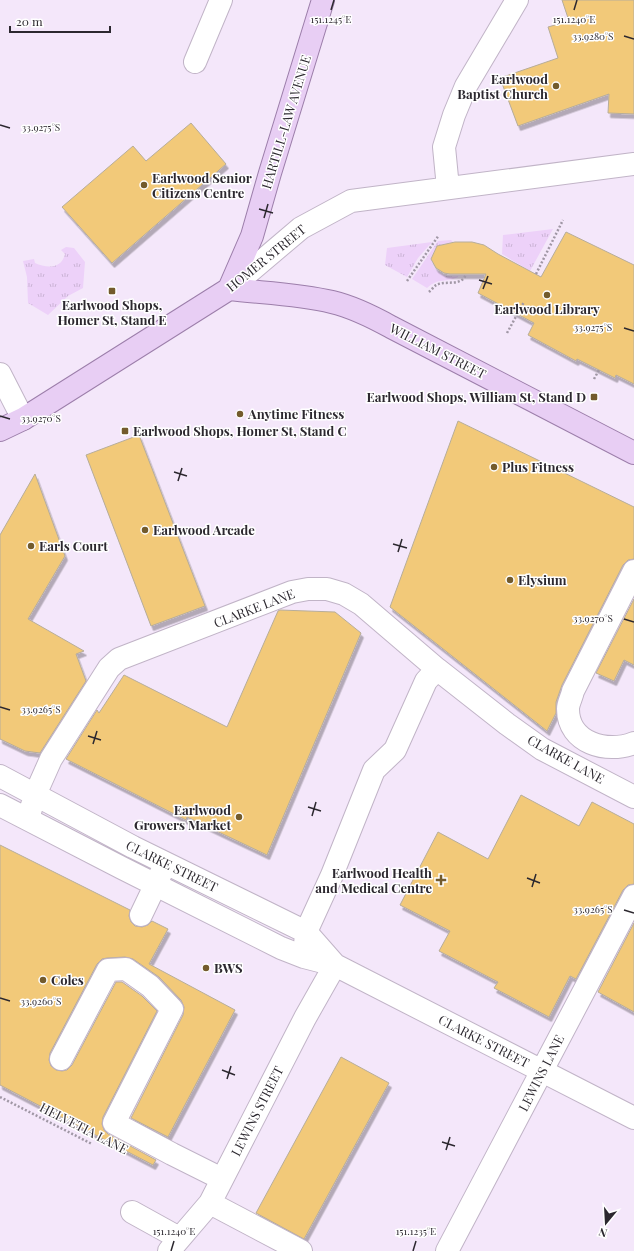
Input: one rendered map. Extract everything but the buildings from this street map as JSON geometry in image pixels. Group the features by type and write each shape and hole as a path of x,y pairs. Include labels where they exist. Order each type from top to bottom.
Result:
{"main road":[{"name":"HARTILL-LAW AVENUE","path":"229,289 252,236 323,0"},
{"name":"HOMER STREET","path":"0,430 23,419 229,289"},
{"name":"WILLIAM STREET","path":"229,289 326,301 360,312 398,330 634,453"}],"street":[{"path":"196,62 221,0"},
{"path":"448,188 444,147 454,115 466,86 517,0"},
{"name":"HOMER STREET","path":"229,289 301,228 351,201 634,164"},
{"path":"0,374 23,419"},
{"path":"634,571 573,691 568,707 569,722 577,735 593,744 611,748 634,743"},
{"name":"CLARKE LANE","path":"28,819 35,795 51,759 109,668 119,660 292,592 308,588 327,589 344,594 360,604 437,669 507,724 542,749 634,797"},
{"path":"304,957 306,932 332,875 374,770 395,750 426,681 437,669"},
{"name":"CLARKE STREET","path":"0,776 166,863 306,932 335,965"},
{"name":"CLARKE STREET","path":"0,805 274,944 304,957 335,965 634,1118"},
{"path":"141,915 166,863"},
{"name":"LEWINS LANE","path":"447,1251 634,896"},
{"name":"LEWINS STREET","path":"174,1245 210,1203 304,1018 335,965"},
{"path":"61,1059 108,970 126,969 150,986 172,1009 114,1123 222,1179"},
{"path":"210,1203 302,1251"},
{"path":"132,1212 174,1245"}],"path":[{"path":"536,274 563,220"},
{"path":"407,281 439,235"},
{"path":"429,292 436,285 460,281 466,274"},
{"path":"507,333 524,302"},
{"path":"594,379 599,370"},
{"name":"HELVETIA LANE","path":"0,1096 97,1146"}],"green space":[{"path":"553,229 530,271 502,254 503,235"},
{"path":"451,240 453,242 438,246 432,258 433,264 439,273 451,277 458,277 450,280 435,282 427,288 412,279 438,241"},
{"path":"432,242 418,258 407,277 385,265 387,248"},
{"path":"66,247 74,248 85,262 83,288 68,296 48,315 28,303 27,277 23,261 34,259 35,263 44,266 48,267 57,265 63,259 65,254 61,250"}],"place":[{"name":"Earlwood Baptist Church","path":"556,86"},
{"name":"Earlwood Senior Citizens Centre","path":"144,185"},
{"name":"Earlwood Shops, Homer St, Stand E","path":"112,291"},
{"name":"Earlwood Library","path":"547,295"},
{"name":"Earlwood Shops, William St, Stand D","path":"594,397"},
{"name":"Anytime Fitness","path":"240,414"},
{"name":"Earlwood Shops, Homer St, Stand C","path":"125,431"},
{"name":"Plus Fitness","path":"494,467"},
{"name":"Earlwood Arcade","path":"145,530"},
{"name":"Earls Court","path":"31,546"},
{"name":"Elysium","path":"510,580"},
{"name":"Earlwood Growers Market","path":"239,817"},
{"name":"Earlwood Health and Medical Centre","path":"441,880"},
{"name":"BWS","path":"206,968"},
{"name":"Coles","path":"43,980"}]}
